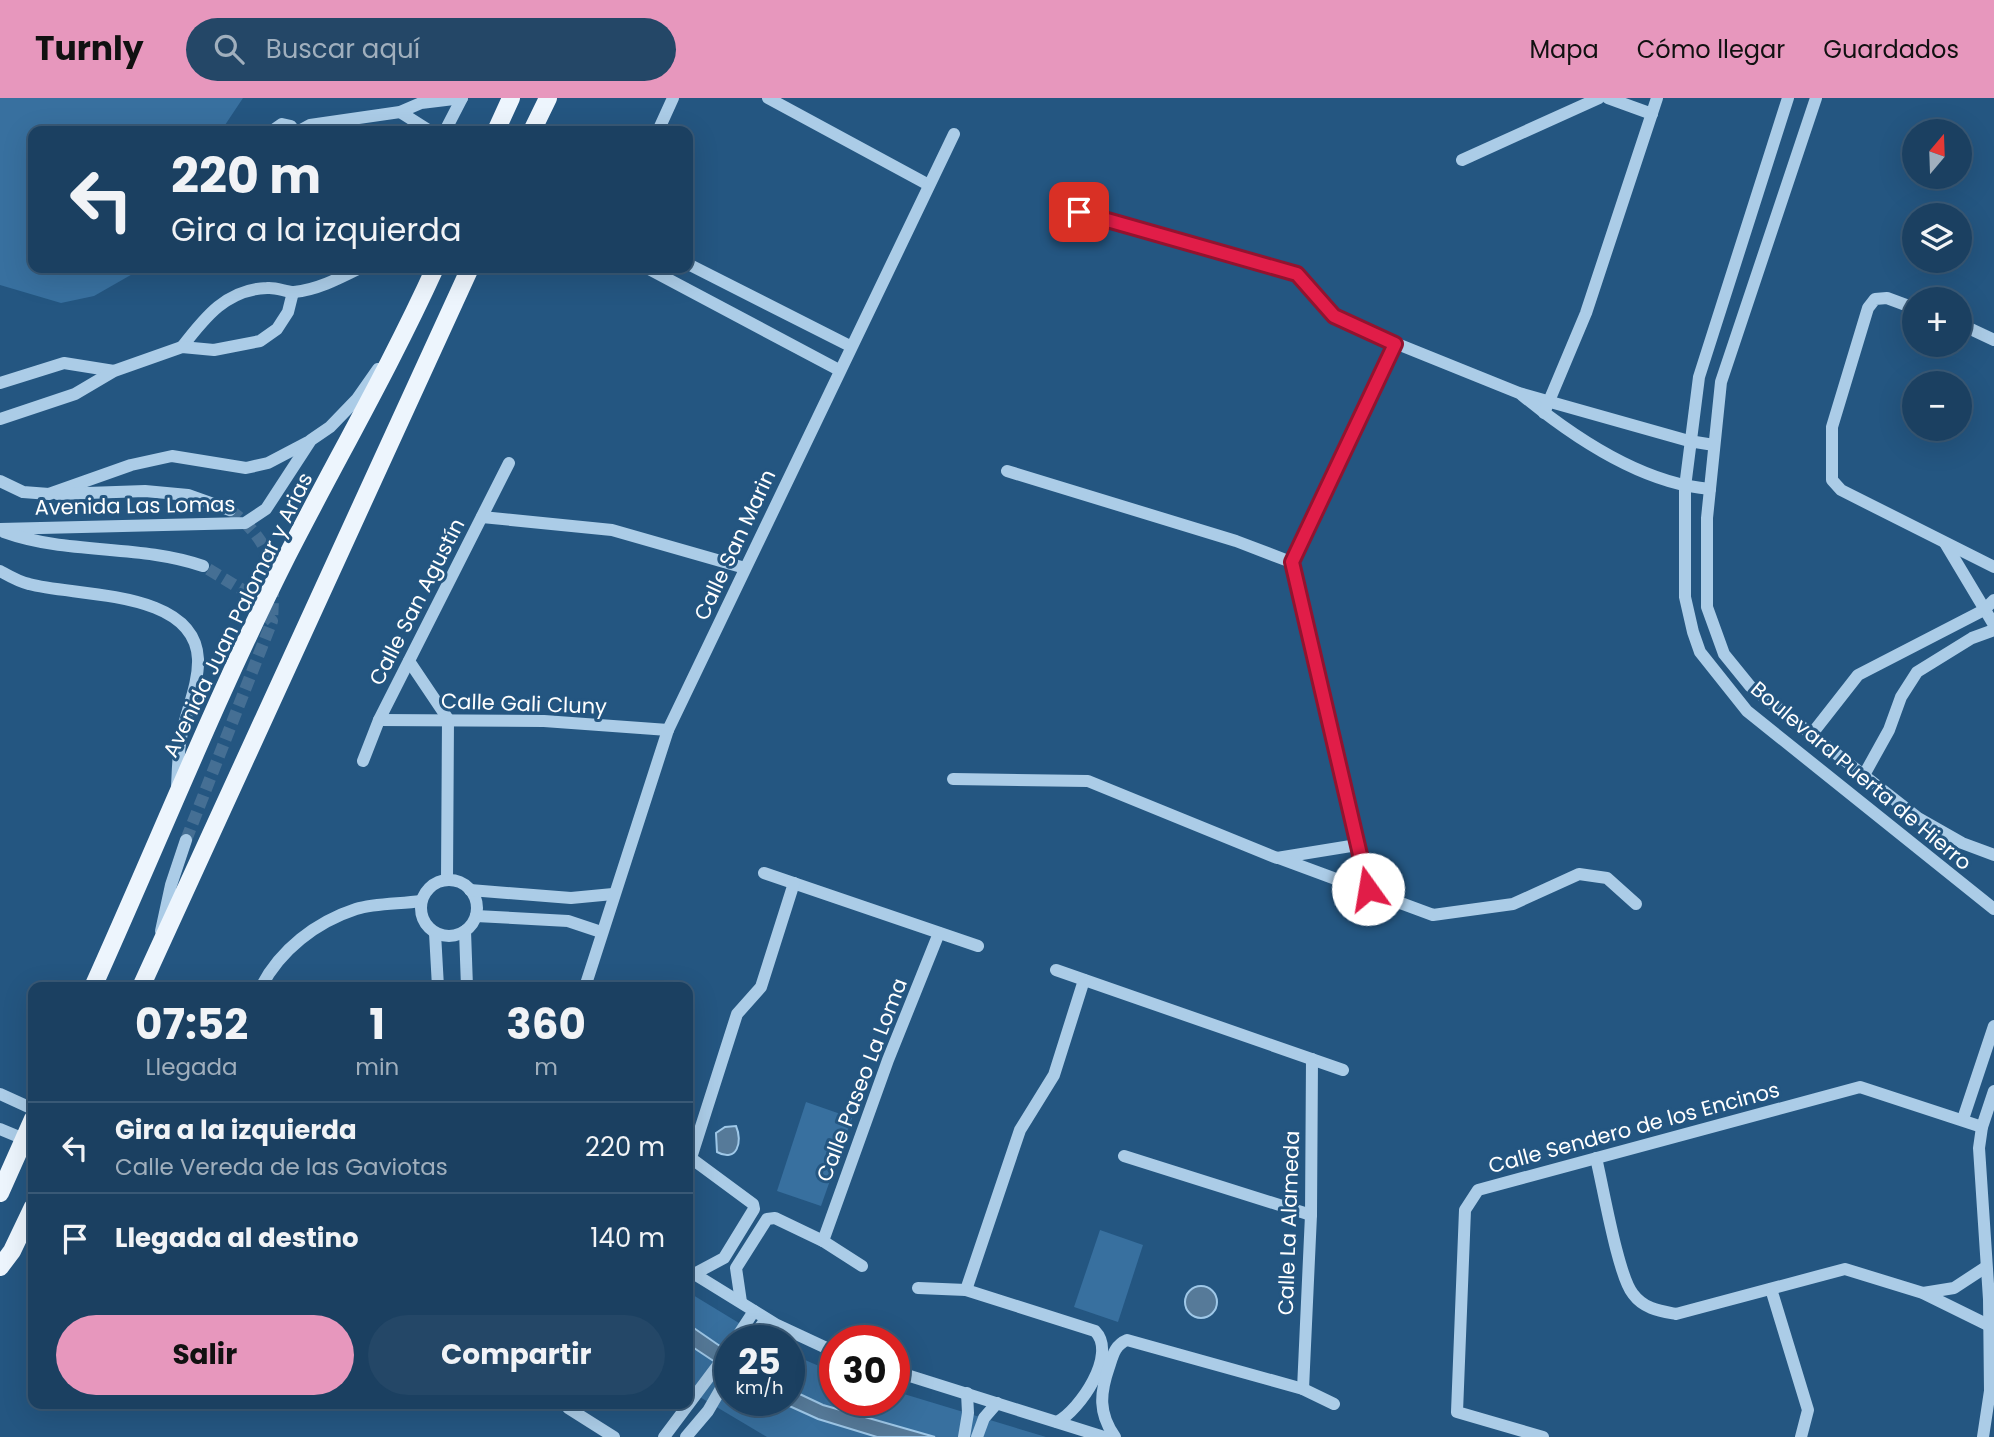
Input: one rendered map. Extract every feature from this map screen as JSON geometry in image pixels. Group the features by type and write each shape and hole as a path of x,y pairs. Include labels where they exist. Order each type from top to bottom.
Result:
{"main road":[{"path":"498,126 511,98"},
{"path":"534,126 548,98"},
{"name":"Avenida Juan Palomar y Arias","path":"95,982 217,700 433,273"},
{"path":"143,982 468,273"},
{"path":"0,1193 28,1130"},
{"path":"0,1267 12,1251 28,1218"}],"street":[{"path":"308,126 400,112 421,103 462,98"},
{"path":"448,126 462,98"},
{"path":"660,126 673,98"},
{"path":"768,98 927,184"},
{"path":"1462,160 1599,98"},
{"path":"1608,98 1652,114"},
{"path":"1544,413 1586,313 1657,98"},
{"name":"Boulevard Puerta de Hierro","path":"1788,98 1699,377 1685,487 1685,597 1700,652 1720,681 1747,711 1994,909"},
{"name":"Boulevard Puerta de Hierro","path":"1816,98 1721,382 1710,489 1704,581 1706,607 1724,654 1750,686 1917,818 1962,843 1994,855"},
{"path":"400,112 422,126"},
{"name":"Calle San Marin","path":"586,982 612,894 668,730 927,184 954,134"},
{"path":"1079,212 1297,274 1334,316 1395,344 1519,393 1549,399 1689,441 1714,444"},
{"path":"693,267 850,346"},
{"path":"182,347 203,320 235,294 253,288 273,287 293,292 323,285 349,273"},
{"path":"656,273 839,370"},
{"path":"0,419 75,394 114,372 182,347 214,350 260,341 282,321 293,292"},
{"path":"1902,304 1887,298 1875,299 1868,308 1832,427 1832,480 1841,490 1994,567"},
{"name":"Avenida Las Lomas","path":"49,494 131,465 172,456 246,468 268,463 330,427 357,399 408,326"},
{"path":"1972,330 1994,340"},
{"path":"1368,889 1292,562 1395,344"},
{"path":"0,383 64,363 114,372"},
{"path":"1519,393 1544,413 1614,457 1685,487 1710,489"},
{"name":"Avenida Las Lomas","path":"1,532 44,527 244,523 259,516 277,495 311,440"},
{"name":"Calle San Agustín","path":"363,761 379,719 509,463"},
{"path":"1007,471 1236,541 1292,562"},
{"name":"Avenida Las Lomas","path":"0,481 23,492 49,494 145,491 188,495 230,510"},
{"path":"482,517 611,530 745,568"},
{"name":"Avenida Las Lomas","path":"1,532 30,541 177,557 203,566"},
{"path":"1864,775 1889,730 1901,697 1917,672 1994,627 1945,543"},
{"path":"0,571 28,584 135,601 166,614 186,627 195,645 198,661 180,739 176,798"},
{"path":"1811,735 1858,675 1984,610 1994,600"},
{"path":"1904,650 1917,672"},
{"path":"409,662 448,719 447,879"},
{"name":"Calle Gali Cluny","path":"379,719 448,719 668,730"},
{"path":"953,779 1088,781 1277,858 1368,889 1433,915 1513,904 1580,874 1607,878 1636,904"},
{"path":"155,958 171,885 187,841"},
{"path":"1277,858 1357,845"},
{"path":"764,873 978,946"},
{"path":"438,982 435,933 423,919 421,901 430,886 447,879 464,884 476,898 476,916 466,931 467,982"},
{"path":"693,1145 737,1014 761,986 794,883"},
{"path":"470,890 571,898 612,894"},
{"path":"568,921 571,898"},
{"path":"264,982 273,964 310,931 356,909 421,901"},
{"path":"476,916 568,921 601,932"},
{"path":"435,933 450,936 466,931"},
{"name":"Calle Paseo La Loma","path":"822,1241 888,1060 939,933"},
{"path":"1056,970 1343,1070"},
{"path":"966,1290 1020,1130 1054,1075 1084,979"},
{"path":"1963,1119 1994,1028"},
{"name":"Calle La Alameda","path":"1303,1389 1311,1215 1312,1059"},
{"name":"Calle Sendero de los Encinos","path":"1543,1437 1457,1412 1465,1210 1478,1190 1860,1087 1982,1127"},
{"path":"1983,1437 1990,1391 1988,1325 1992,1300 1986,1267 1979,1149 1982,1127 1994,1091"},
{"path":"0,1094 28,1107"},
{"path":"0,1129 24,1139"},
{"path":"1124,1156 1311,1215"},
{"path":"1596,1158 1619,1256 1632,1294 1651,1309 1676,1314 1844,1269 1923,1293 1988,1325"},
{"path":"693,1160 753,1204 754,1209 724,1258 693,1271"},
{"path":"741,1302 736,1268 767,1219 775,1218 822,1241 862,1266"},
{"path":"1923,1293 1954,1288 1986,1267"},
{"path":"693,1273 766,1319 819,1344"},
{"path":"918,1288 966,1290 1095,1332 1100,1336 1102,1352 1087,1395 1075,1411 1057,1422"},
{"path":"1771,1289 1808,1410 1801,1437"},
{"path":"751,1325 754,1311"},
{"path":"760,1325 766,1319"},
{"path":"1115,1437 1104,1416 1101,1391 1113,1354 1121,1343 1127,1340 1303,1389 1334,1404"},
{"path":"693,1397 714,1369"},
{"path":"910,1376 1104,1437"},
{"path":"967,1393 974,1429"},
{"path":"686,1437 714,1400"},
{"path":"964,1437 998,1403"},
{"path":"569,1409 596,1432 614,1437"},
{"path":"664,1437 684,1409"}],"shaded area":[{"path":"0,98 243,98 224,126 28,126 28,273 134,273 94,296 61,303 0,285"},
{"path":"806,1102 852,1118 821,1206 777,1191"},
{"path":"736,1126 739,1138 737,1149 729,1155 717,1152 716,1133 725,1127"},
{"path":"1100,1230 1143,1245 1118,1322 1074,1307"},
{"path":"1201,1286 1212,1291 1217,1302 1212,1313 1201,1318 1190,1313 1185,1302 1190,1291"},
{"path":"693,1295 742,1325 714,1325 714,1405 693,1393"},
{"path":"693,1327 714,1342 714,1361 693,1347"},
{"path":"805,1360 819,1366 819,1416 910,1416 910,1396 1046,1437 767,1437 732,1416 805,1416"},
{"path":"805,1397 819,1403 819,1416 862,1416 935,1437 877,1437 805,1413"}],"tunnel":[{"path":"230,510 256,534 269,558 273,586 272,621"},
{"path":"186,840 272,621 241,589 203,566"}],"route":[{"path":"1079,212 1297,274 1334,316 1395,344 1317,504 1292,562 1368,889"}]}
